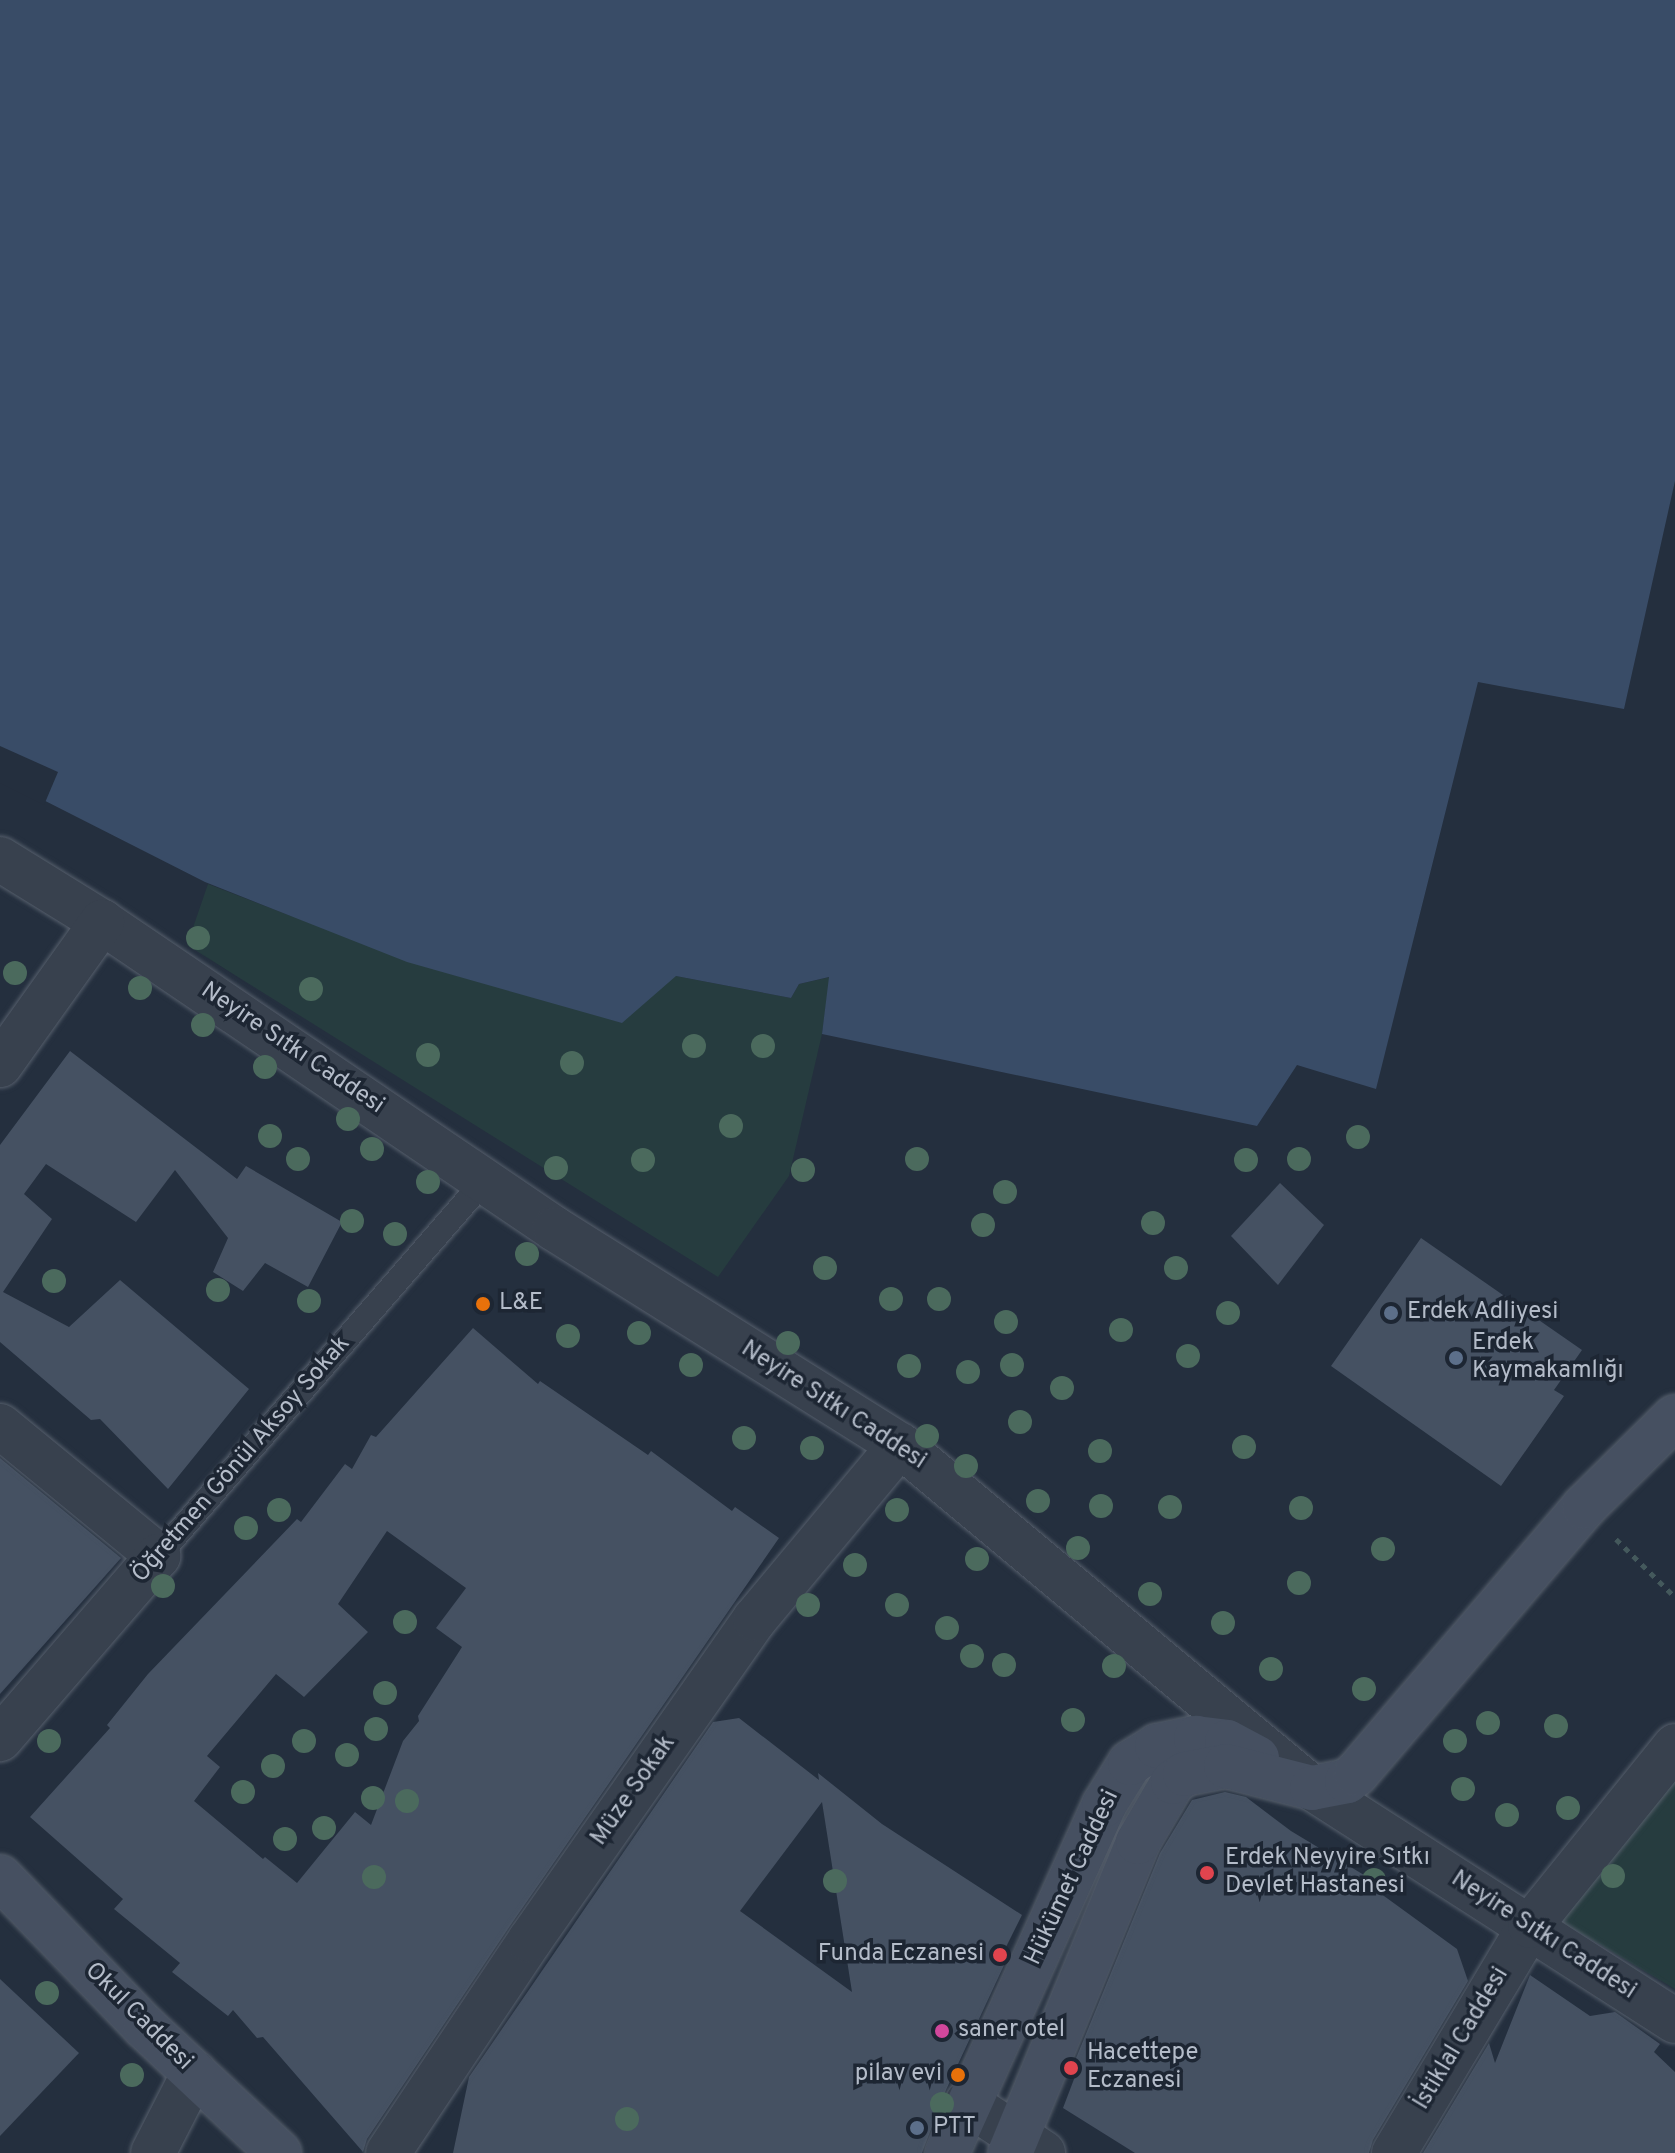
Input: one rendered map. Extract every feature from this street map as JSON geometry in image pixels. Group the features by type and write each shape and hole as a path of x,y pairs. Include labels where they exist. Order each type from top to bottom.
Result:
{"main road":[{"path":"1312,1788 1347,1781 1370,1760 1584,1507 1675,1417"},
{"name":"Hükümet Caddesi","path":"947,2153 1104,1805 1130,1763 1170,1741 1212,1739 1227,1742 1312,1788"},
{"name":"Hükümet Caddesi","path":"1023,2148 1138,1842 1173,1782 1185,1774 1226,1766 1312,1788"},
{"name":"Okul Caddesi","path":"0,1877 194,2073 279,2153"}],"street":[{"name":"Neyire Sıtkı Caddesi","path":"0,859 102,922 555,1229 900,1445 1312,1788 1675,2021"},
{"path":"0,1065 102,922"},
{"path":"0,1426 158,1556"},
{"name":"Müze Sokak","path":"388,2153 530,1940 755,1619 900,1445"},
{"name":"Öğretmen Gönül Aksoy Sokak","path":"0,1739 158,1556"},
{"name":"İstiklal Caddesi","path":"1394,2153 1530,1926 1675,1746"},
{"path":"153,2153 194,2073"},
{"path":"967,2103 1023,2148"}],"lane":[{"name":"Öğretmen Gönül Aksoy Sokak","path":"158,1556 485,1180"}],"path":[{"path":"1584,1507 1675,1597"}],"green space":[{"path":"208,884 291,916 676,976 791,998 799,984 830,977 822,1034 789,1176 718,1277 187,945"},
{"path":"1675,1760 1675,1989 1553,1917"}],"water":[{"path":"0,0 1675,0 1675,481 1624,709 1478,682 1376,1089 1297,1065 1257,1126 822,1034 829,977 799,984 791,998 676,976 622,1023 407,962 205,882 0,778"}],"pier":[{"path":"0,746 58,772 44,805 0,783"}],"building":[{"path":"70,1051 237,1179 246,1166 342,1222 308,1287 265,1263 243,1291 213,1272 228,1238 175,1170 136,1222 46,1164 24,1194 52,1219 3,1292 69,1327 120,1280 249,1389 168,1489 100,1419 91,1420 0,1342 0,1145"},
{"path":"1280,1183 1324,1225 1278,1285 1231,1236"},
{"name":"Erdek Kaymakamlığı","path":"1421,1238 1582,1350 1554,1390 1564,1396 1501,1486 1331,1366"},
{"path":"473,1328 538,1384 540,1381 648,1455 651,1451 732,1511 735,1507 779,1538 510,1926 367,2139 363,2152 263,2037 257,2038 233,2010 228,2016 172,1972 180,1963 114,1909 123,1899 30,1817 110,1728 107,1725 148,1674 297,1519 301,1522 345,1464 352,1469 371,1435 376,1437","holes":["387,1531 466,1588 436,1628 462,1647 418,1716 419,1721 403,1741 371,1825 355,1812 297,1883 265,1857 263,1859 194,1801 220,1767 207,1756 276,1674 304,1697 368,1632 338,1604"]},
{"path":"0,1458 121,1558 0,1694"},
{"path":"739,1718 819,1780 818,1773 882,1824 1022,1915 1006,1947 1005,1963 946,2090 922,2153 453,2153 469,2077 713,1722","holes":["822,1802 852,1992 740,1911"]},
{"path":"1225,1792 1246,1797 1291,1831 1364,1875 1362,1880 1457,1949 1468,1981 1373,2140 1369,2153 1135,2153 1063,2108 1079,2066 1074,2063 1160,1853 1192,1800"},
{"path":"1530,1975 1590,2016 1615,2012 1660,2044 1654,2052 1675,2072 1675,2153 1423,2153 1489,2043 1495,2063"},
{"path":"0,1979 79,2053 0,2136"}],"place":[{"name":"L&E","path":"483,1304"},
{"name":"Erdek Adliyesi","path":"1391,1313"},
{"name":"Erdek Kaymakamlığı","path":"1456,1358"},
{"name":"Erdek Neyyire Sıtkı Devlet Hastanesi","path":"1207,1873"},
{"name":"Funda Eczanesi","path":"1000,1955"},
{"name":"saner otel","path":"942,2031"},
{"name":"Hacettepe Eczanesi","path":"1071,2068"},
{"name":"pilav evi","path":"958,2075"},
{"name":"PTT","path":"917,2128"}]}
